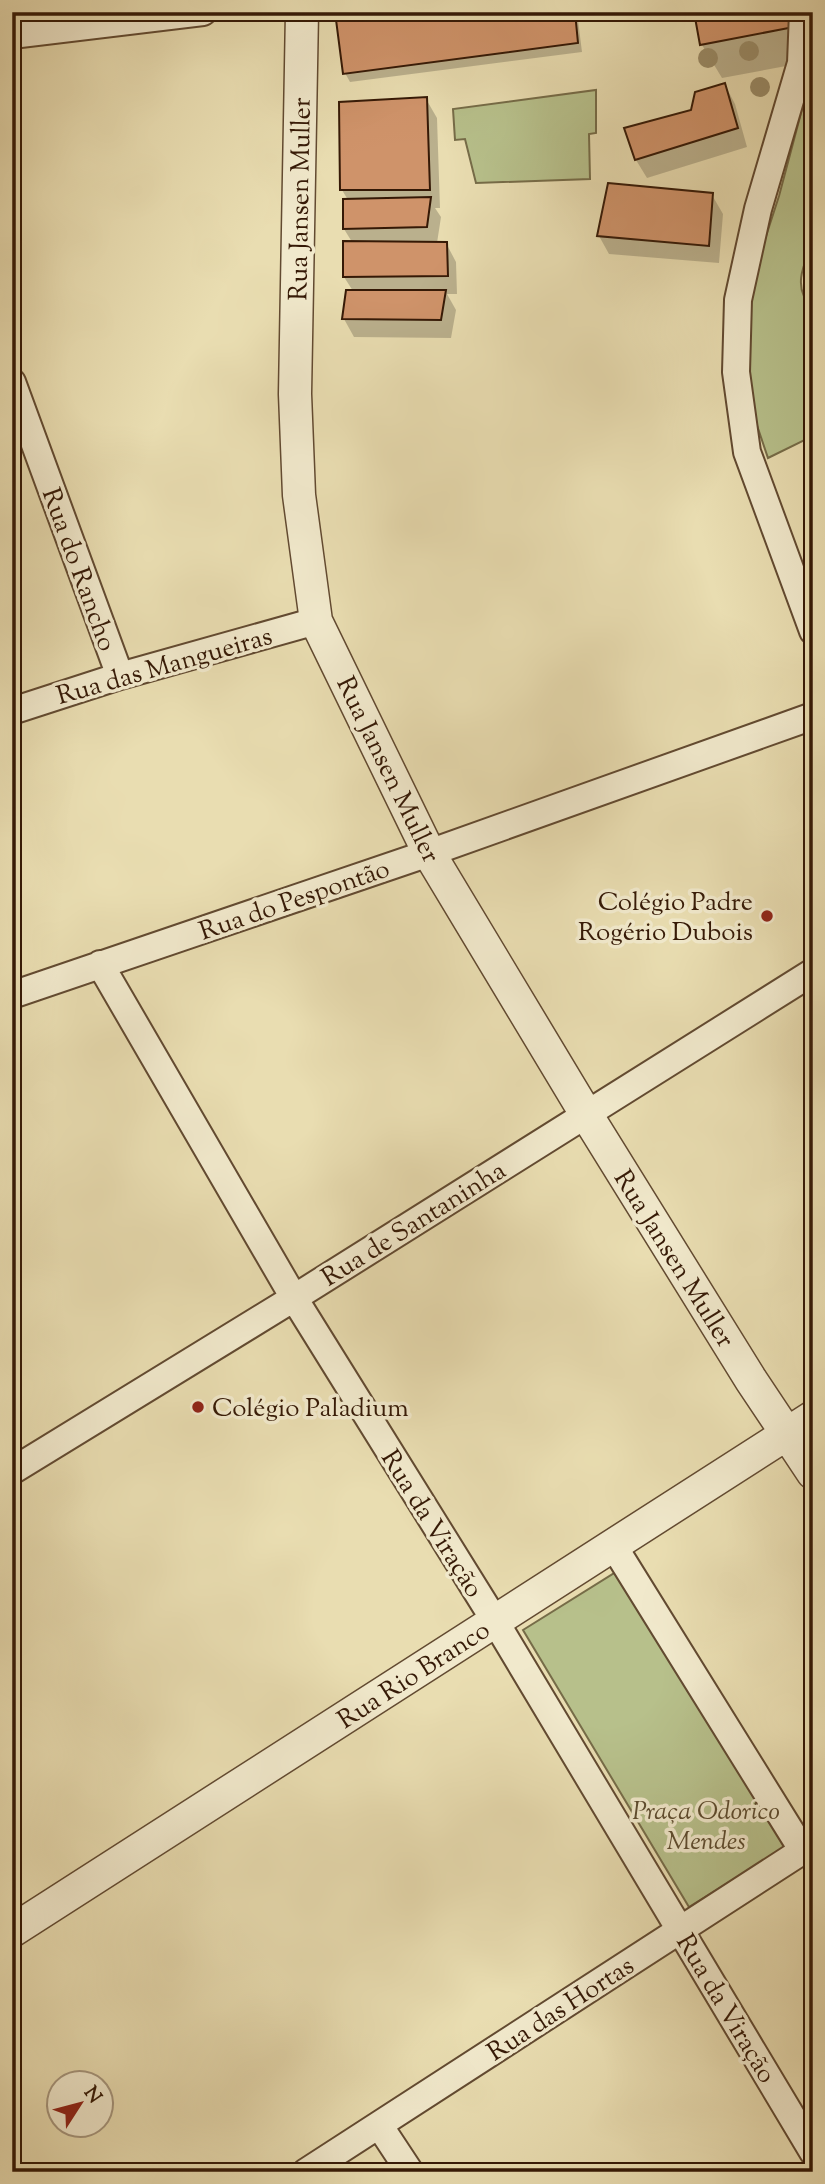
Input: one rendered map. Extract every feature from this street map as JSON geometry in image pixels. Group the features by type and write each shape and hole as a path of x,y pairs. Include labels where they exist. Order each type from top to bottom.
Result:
{"street":[{"path":"12,35 203,12"},
{"name":"Rua Jansen Muller","path":"302,12 295,394 299,495 316,621 429,853 586,1114 813,1473"},
{"path":"803,12 801,63 758,209 738,300 736,372 747,452 813,631"},
{"name":"Rua do Rancho","path":"12,382 120,676"},
{"name":"Rua das Mangueiras","path":"12,711 120,676 316,621"},
{"name":"Rua do Pespontão","path":"12,995 429,853 813,716"},
{"name":"Rua da Viração","path":"100,964 294,1297 495,1622 813,2152"},
{"name":"Rua de Santaninha","path":"12,1471 813,972"},
{"name":"Rua Rio Branco","path":"14,1926 813,1417"},
{"path":"613,1545 808,1848"},
{"name":"Rua das Hortas","path":"306,2172 808,1848"},
{"path":"379,2125 410,2172"}],"green space":[{"path":"813,68 813,242 803,267 801,284 802,293 813,307 813,436 768,458 747,396 749,316 757,264 779,196"},
{"path":"596,90 596,133 589,134 590,179 476,183 465,139 455,140 453,109"},
{"name":"Praça Odorico Mendes","path":"616,1572 787,1846 689,1907 523,1630"}],"building":[{"path":"335,12 575,12 578,43 343,74"},
{"path":"694,12 793,12 794,27 700,45"},
{"path":"725,83 738,128 635,160 624,128 691,110 695,92"},
{"path":"427,97 430,190 340,190 339,102"},
{"path":"608,183 713,193 709,246 597,236"},
{"path":"431,197 427,227 343,229 343,199"},
{"path":"343,241 447,242 448,276 343,277"},
{"path":"346,290 446,290 441,320 342,319"}],"place":[{"name":"Colégio Padre Rogério Dubois","path":"767,916"},
{"name":"Colégio Paladium","path":"198,1407"}]}
